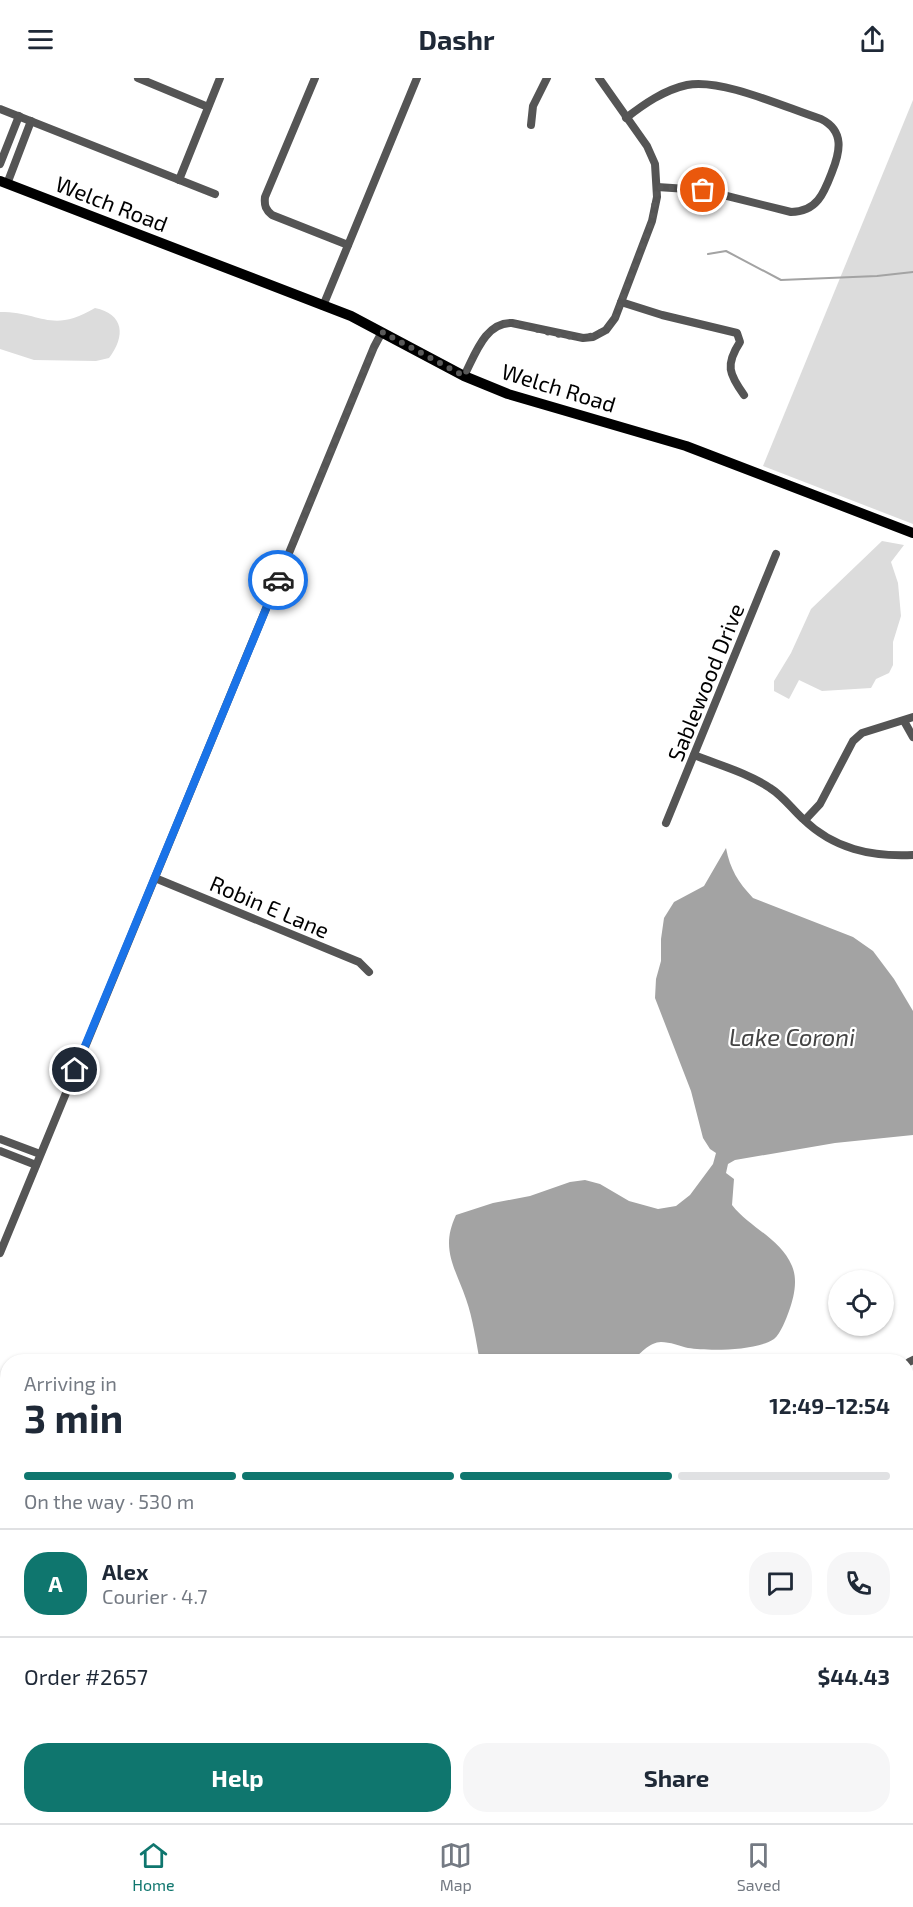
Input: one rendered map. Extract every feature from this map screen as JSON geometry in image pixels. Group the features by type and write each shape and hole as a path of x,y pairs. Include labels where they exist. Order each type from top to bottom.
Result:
{"main road":[{"name":"Welch Road","path":"3,182 322,306 382,332 464,376 508,394 686,446 913,533"}],"street":[{"path":"138,78 208,106"},
{"path":"179,180 220,78"},
{"path":"315,78 264,204 266,210 272,215 348,245"},
{"path":"322,306 417,78"},
{"path":"531,124 533,106 547,78"},
{"path":"464,376 487,334 501,324 512,323 588,338 598,335 609,327 621,302 652,221 657,174 651,154 599,78"},
{"path":"626,118 666,92 686,85 703,84 728,88 821,119 831,126 838,137 839,154 824,192 816,203 800,211 791,212 703,190 657,187"},
{"path":"0,109 215,194"},
{"path":"0,164 19,116"},
{"path":"3,182 31,121"},
{"path":"621,302 662,315 737,333 741,342 732,356 730,369 734,381 744,395"},
{"path":"0,1253 374,346 382,332"},
{"name":"Sablewood Drive","path":"666,823 776,554"},
{"path":"805,820 820,804 853,741 862,733 913,717"},
{"path":"904,721 913,736"},
{"path":"694,755 771,788 805,820 832,841 858,851 875,854 913,855"},
{"name":"Robin E Lane","path":"155,878 358,962 369,972"},
{"path":"0,1139 40,1154"},
{"path":"12,1156 17,1144"},
{"path":"0,1151 36,1165"}],"shaded area":[{"path":"913,100 913,524 763,466"},
{"path":"95,308 112,315 119,327 118,342 109,358 96,361 34,360 0,349 0,312 57,321 80,316"},
{"path":"882,541 904,545 891,562 898,583 901,616 893,642 893,665 889,673 876,679 871,688 822,691 799,680 789,699 774,691 774,681 791,653 811,609"}],"water":[{"name":"Lake Coroni","path":"726,848 735,875 753,898 853,937 873,951 894,979 913,1011 913,1135 835,1143 735,1160 728,1164 726,1173 734,1179 732,1205 780,1248 787,1256 794,1271 795,1288 791,1306 783,1326 774,1339 756,1346 720,1350 688,1348 661,1342 653,1344 640,1354 478,1354 471,1314 449,1248 451,1227 456,1215 493,1203 530,1196 570,1182 585,1180 600,1184 629,1201 658,1209 676,1206 690,1195 713,1164 716,1153 710,1149 703,1138 691,1091 655,998 656,979 661,961 664,918 674,902 704,886"}],"waterway":[{"path":"708,254 726,251 781,280 877,276 913,272"}],"way so far":[{"path":"278,580 374,346 382,332 464,376 487,334 494,327 503,323 584,338 598,335 609,327 615,318 652,221 657,187 703,190"}],"route":[{"path":"75,1070 278,580"}]}
